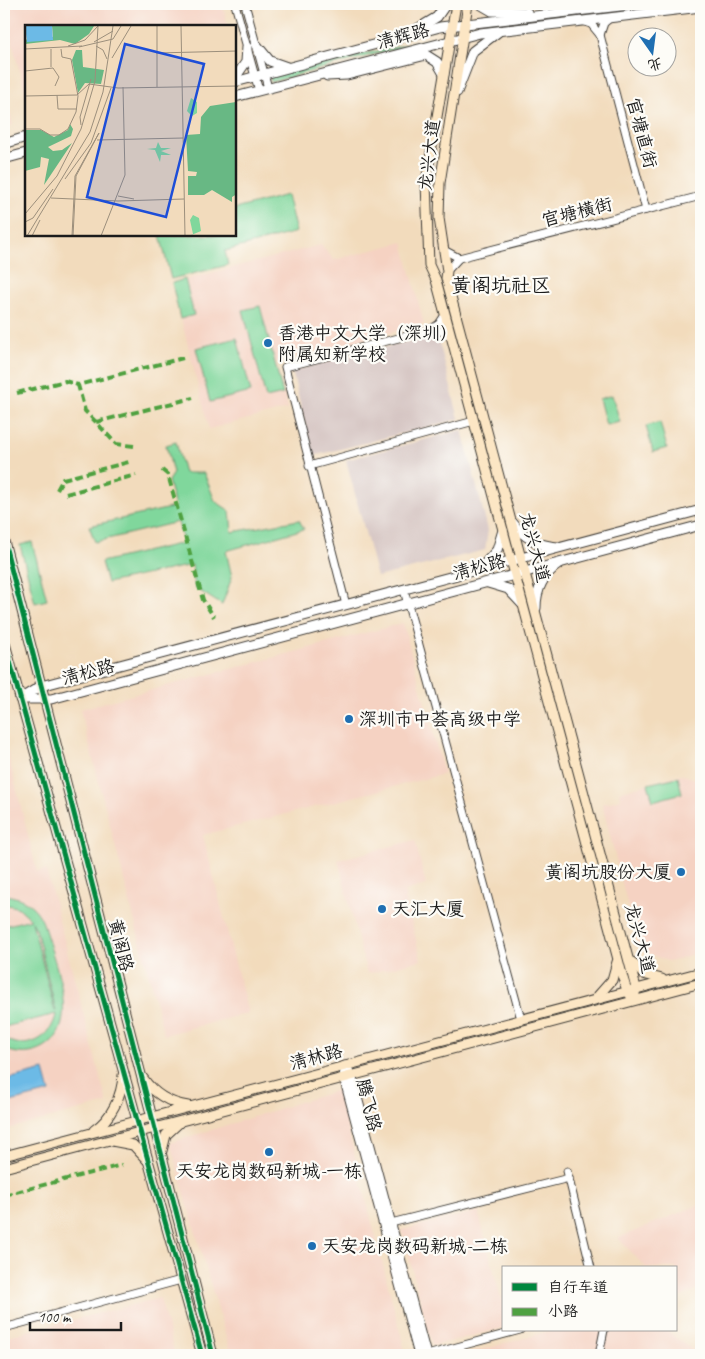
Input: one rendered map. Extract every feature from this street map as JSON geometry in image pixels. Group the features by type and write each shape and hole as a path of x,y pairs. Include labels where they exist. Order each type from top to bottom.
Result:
{"main road":[{"name":"龙兴大道","path":"456,4 426,182 429,265 436,280 452,337 626,991 634,1000"},
{"name":"龙兴大道","path":"468,4 440,183 439,218 448,271 446,278 624,941 636,988 634,1000"},
{"name":"黄阁路","path":"4,541 162,1161 214,1355"},
{"name":"黄阁路","path":"4,640 202,1355"},
{"path":"614,943 624,941"},
{"path":"626,952 636,969 643,974 661,979 673,979"},
{"path":"590,1000 600,995 612,980 617,964 617,954"},
{"name":"清林路","path":"4,1156 701,972"},
{"name":"清林路","path":"4,1168 701,983"},
{"path":"90,1134 105,1120 115,1106 121,1089 123,1068"},
{"path":"140,1072 150,1087 164,1098 180,1104 196,1105"},
{"path":"162,1161 163,1143 166,1135 171,1128 188,1119"},
{"path":"104,1141 120,1141 133,1145 146,1157 150,1164"},
{"path":"39,1147 42,1158"}],"street":[{"path":"235,4 252,45 270,61 290,67"},
{"path":"245,4 252,45 263,90"},
{"path":"387,41 432,21 446,4"},
{"path":"480,4 492,12 523,11 540,15"},
{"name":"清辉路","path":"236,80 452,25 638,4"},
{"name":"清辉路","path":"236,97 463,37 701,7"},
{"path":"600,35 604,23 610,18"},
{"path":"584,21 591,24 600,35"},
{"path":"452,106 473,51 499,31"},
{"name":"官塘直街","path":"600,35 646,210"},
{"path":"236,78 246,62 252,45"},
{"path":"310,77 347,75 426,55 437,62 444,74"},
{"path":"4,144 25,138"},
{"path":"4,159 25,153"},
{"name":"官塘横街","path":"459,258 701,196"},
{"path":"444,250 459,258 448,271"},
{"path":"346,605 285,367 430,330 439,324 445,315"},
{"path":"430,330 441,331 452,337"},
{"path":"309,466 474,421"},
{"name":"清松路","path":"20,699 41,686 701,510"},
{"path":"511,521 517,530 532,540 553,547 565,547"},
{"name":"清松路","path":"20,699 44,700 701,525"},
{"path":"478,570 486,564 501,544 503,528"},
{"path":"536,613 536,597 543,581 552,569 565,561"},
{"path":"485,583 508,590 524,606"},
{"path":"404,590 521,1019"},
{"name":"腾飞路","path":"345,1066 419,1355"},
{"path":"387,1224 568,1174 591,1266"},
{"name":"腾飞路","path":"387,1224 427,1355"},
{"path":"4,1328 181,1280"},
{"path":"427,1355 513,1332"},
{"path":"598,1355 604,1332"}],"shaded area":[{"path":"4,4 222,4 228,25 25,25 25,91 4,12"},
{"path":"4,88 13,125 4,127"},
{"name":"香港中文大学（深圳） 附属知新学校","path":"403,242 424,324 276,362 288,409 209,429 172,283 321,245 334,260"},
{"path":"437,334 459,419 313,456 292,371"},
{"path":"462,430 488,530 485,550 377,577 346,460"},
{"path":"403,623 444,774 203,835 248,1013 164,1035 80,709"},
{"path":"4,738 37,872 46,870 107,1103 4,1130"},
{"path":"681,774 701,781 701,951 670,962 639,950 602,804 621,799 619,792"},
{"name":"天汇大厦","path":"415,840 426,885 404,891 421,960 367,974 338,860"},
{"path":"338,1090 406,1355 231,1355 170,1143"},
{"path":"701,1204 701,1287 678,1299 678,1266 644,1266 618,1238"},
{"path":"478,1211 502,1302 502,1328 432,1346 402,1230"},
{"path":"160,1298 175,1355 4,1355 4,1337"},
{"path":"546,1332 669,1332 699,1355 463,1355"}],"green space":[{"path":"432,39 271,82 269,74"},
{"path":"287,195 296,232 225,251 228,265 171,279 160,236 236,236 236,209"},
{"path":"185,279 194,315 180,319 172,283"},
{"path":"260,306 283,394 266,398 243,310"},
{"path":"237,338 251,392 210,402 196,348"},
{"path":"612,395 620,422 606,425 599,399"},
{"path":"660,422 667,448 653,452 646,426"},
{"path":"176,442 184,473 204,473 215,501 230,511 232,532 299,520 304,529 226,551 232,577 222,605 195,588 192,565 107,583 101,562 183,543 178,522 95,542 89,526 175,507 168,481 173,473 166,445"},
{"path":"32,542 47,600 35,603 20,545"},
{"path":"678,777 682,793 653,801 648,784"},
{"path":"4,895 11,896 29,904 38,913 44,926 62,991 64,1008 62,1024 56,1038 44,1048 29,1053 19,1053 4,1049 4,1038 20,1044 36,1041 49,1030 56,1014 4,1027 4,926 31,919 19,908 4,904","holes":["32,922 36,929 56,1011"]}],"water":[{"path":"44,1070 50,1092 6,1103 4,1080"}],"marked path":[{"path":"96,422 85,411 78,385 183,358"},
{"path":"17,393 65,381 78,385"},
{"path":"134,446 116,444 96,422 193,398"},
{"path":"57,490 63,479 129,462"},
{"path":"162,470 168,475 203,600 214,617"},
{"path":"66,494 136,475"},
{"path":"4,1195 122,1165"}],"cycle path":[{"path":"4,541 213,1355"},
{"path":"4,640 202,1355"}],"place":[{"name":"香港中文大学（深圳） 附属知新学校","path":"268,343"},
{"name":"深圳市中荟高级中学","path":"349,719"},
{"name":"黄阁坑股份大厦","path":"681,872"},
{"name":"天汇大厦","path":"382,909"},
{"name":"天安龙岗数码新城-一栋","path":"269,1152"},
{"name":"天安龙岗数码新城-二栋","path":"312,1246"}],"district":[{"name":"黄阁坑社区","path":"501,285"}]}
